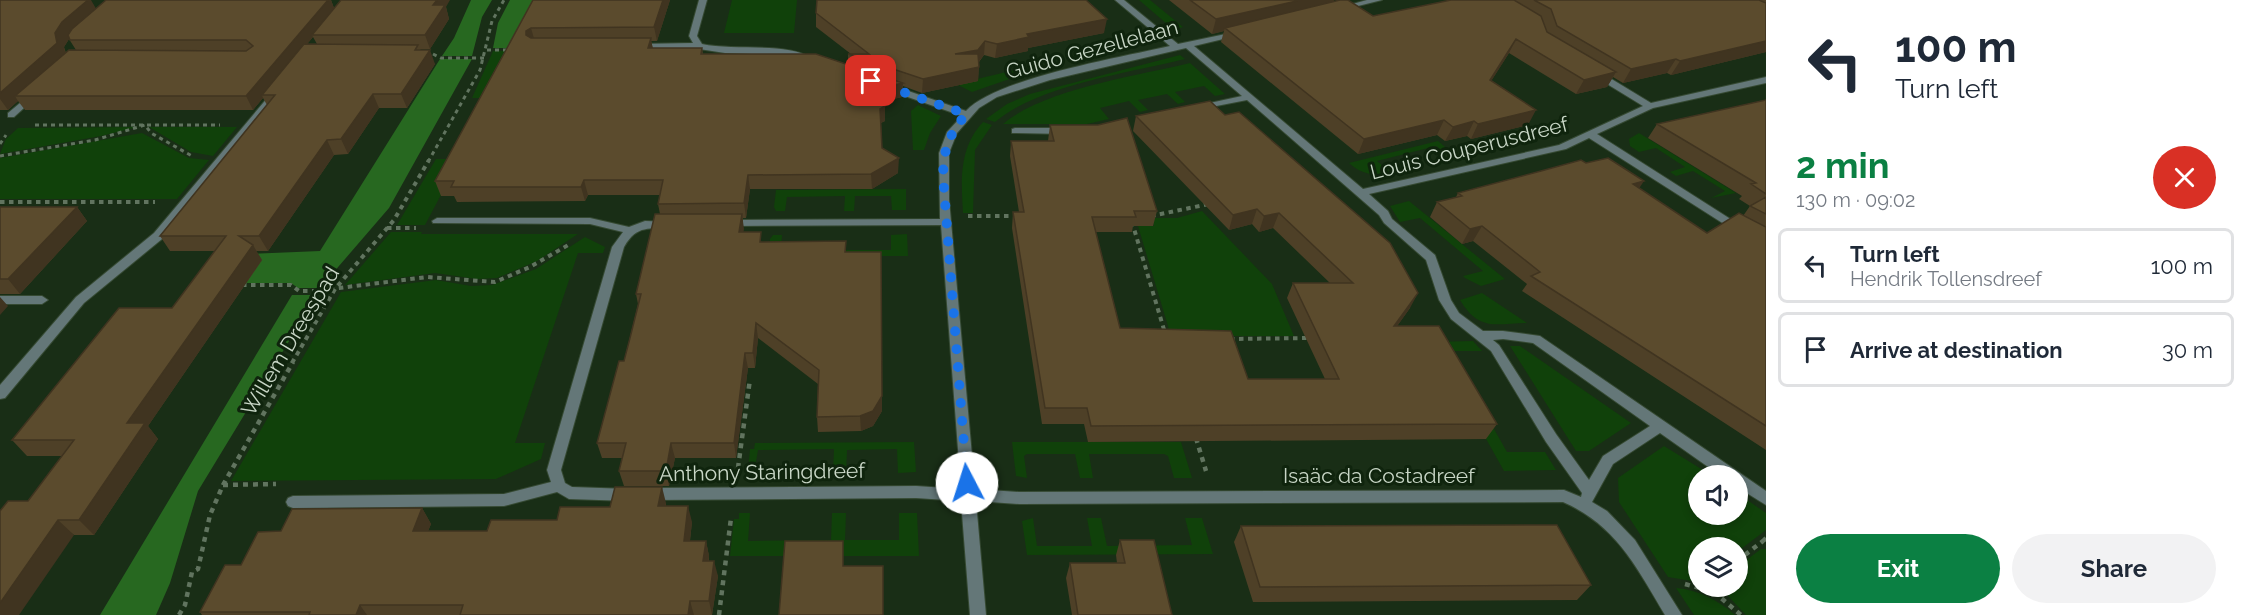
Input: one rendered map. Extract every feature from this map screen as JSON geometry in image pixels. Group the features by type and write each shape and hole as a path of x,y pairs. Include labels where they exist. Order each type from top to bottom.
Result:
{"street":[{"path":"699,46 693,36 703,0"},
{"path":"1119,0 1249,97 1361,193 1431,258 1445,300 1455,316 1495,348 1587,497 1626,541 1674,615"},
{"path":"1333,10 1378,0"},
{"name":"Guido Gezellelaan","path":"978,615 945,219 944,153 952,132 966,114 994,95 1047,78 1254,29"},
{"path":"624,47 699,46 718,50 773,50 816,61"},
{"path":"1590,70 1650,106"},
{"path":"0,394 74,307 158,236 286,80"},
{"name":"Louis Couperusdreef","path":"1361,193 1562,147 1650,106 1766,80"},
{"path":"882,84 966,114"},
{"path":"11,115 44,86"},
{"path":"1183,111 1249,97"},
{"path":"1015,131 1074,131"},
{"path":"1591,135 1728,222 1766,243"},
{"path":"716,224 945,219"},
{"path":"437,221 590,221 629,230 643,225 681,224"},
{"path":"293,502 504,500 559,486 554,470 618,247 629,230"},
{"path":"0,300 42,300"},
{"path":"1480,336 1503,335 1536,339 1717,465"},
{"path":"1587,497 1608,460 1661,425"},
{"name":"Anthony Staringdreef","path":"559,486 569,493 590,495 916,492 968,495"},
{"path":"1748,487 1766,499"},
{"name":"Isaäc da Costadreef","path":"968,495 1019,498 1587,497"}],"path":[{"name":"Willem Dreespad","path":"179,615 185,605 192,572 198,569 210,515 223,484 334,289 394,220 484,58 489,32 504,0"},
{"path":"487,50 517,50"},
{"path":"434,54 441,58 484,58"},
{"path":"28,125 250,124"},
{"path":"0,156 95,140 145,125"},
{"path":"145,125 151,133 192,156 223,158"},
{"path":"0,144 4,136"},
{"path":"0,202 187,202"},
{"path":"1140,216 1161,216 1216,202"},
{"path":"945,219 1026,216"},
{"path":"1130,216 1167,339"},
{"path":"236,285 291,285 299,291 334,289 427,277 481,283 495,282 530,267 582,236 608,225"},
{"path":"1226,339 1322,338"},
{"path":"1194,429 1214,497"},
{"path":"223,484 288,484 293,502"},
{"path":"1748,553 1765,540"},
{"path":"1720,597 1741,615"}],"green space":[{"path":"471,0 492,0 482,17 472,56 442,56 454,38"},
{"path":"510,0 543,0 517,48 493,48 498,23"},
{"path":"732,0 797,0 794,33 724,33"},
{"path":"1139,0 1150,0 1183,27 1174,30"},
{"path":"493,51 516,51 490,98 472,98"},
{"path":"1180,55 1185,59 1060,89 1014,109 995,122 986,119 1007,104 1030,94"},
{"path":"440,59 472,59 389,208 320,288 298,288 291,283 227,283 247,254 320,251"},
{"path":"1190,63 1225,94 1215,96 1204,86 1175,92 1185,102 1178,104 1167,94 1138,100 1148,110 1140,112 1129,101 1100,108 1109,119 1087,124 1003,124 1021,112 1066,93"},
{"path":"1019,69 1024,74 972,92 956,84"},
{"path":"918,105 941,116 930,133 924,150 913,150 911,111"},
{"path":"983,122 992,125 975,150 973,213 963,213 963,164 969,142"},
{"path":"137,127 101,136 0,154 6,139 18,128"},
{"path":"149,127 237,127 213,156 191,152"},
{"path":"142,133 189,158 209,160 177,199 0,199 0,158"},
{"path":"1639,133 1736,193 1711,198 1725,191 1693,171 1676,176 1670,172 1685,167 1656,148 1639,152 1630,146 1629,139"},
{"path":"1438,141 1457,157 1453,158 1436,146 1377,161 1391,173 1379,175 1363,172 1349,163"},
{"path":"436,159 460,159 425,225 397,225"},
{"path":"906,189 906,210 892,210 891,196 855,196 854,211 844,211 845,196 787,197 785,211 776,211 774,207 776,190"},
{"path":"1409,201 1505,279 1481,286 1465,278 1463,276 1483,271 1420,218 1400,222 1390,206"},
{"path":"1202,211 1272,284 1294,336 1171,336 1138,226 1154,226 1151,218 1177,218"},
{"path":"391,232 578,234 537,261 497,278 477,279 435,273 345,285"},
{"path":"907,234 908,256 768,256 770,239 773,235 782,235 781,250 891,250 891,235"},
{"path":"585,237 605,247 603,253 578,253 515,443 545,443 541,459 496,479 231,481 341,292 436,280 471,286 492,285 536,269"},
{"path":"1482,293 1527,323 1488,324 1474,317 1460,300"},
{"path":"292,295 317,295 198,491 170,583 156,615 100,615"},
{"path":"1473,341 1482,351 1450,351 1507,452 1545,452 1556,470 1504,471 1432,342"},
{"path":"1510,346 1520,346 1631,423 1589,451 1576,451"},
{"path":"914,442 916,472 898,473 897,449 847,450 846,473 833,473 834,449 758,450 754,473 748,471 750,449 754,449 755,443"},
{"path":"1012,442 1181,442 1192,478 1174,478 1168,456 1164,454 1089,454 1093,478 1080,478 1075,454 1027,454 1024,456 1027,478 1016,476"},
{"path":"1664,446 1695,465 1688,465 1688,525 1748,525 1748,501 1766,513 1766,530 1748,544 1748,537 1688,537 1688,580 1668,577 1619,502 1618,478"},
{"path":"739,513 750,513 748,541 831,540 832,513 846,513 845,540 899,540 899,513 917,513 919,556 730,556 734,519 739,519"},
{"path":"1033,518 1037,546 1092,546 1087,518 1101,518 1107,546 1192,545 1185,518 1202,518 1213,554 1027,555 1022,521"},
{"path":"1761,549 1766,549 1766,615 1746,615 1729,597 1748,597 1748,559"},
{"path":"1676,588 1688,590 1688,597 1708,597 1735,615 1694,615"}],"building":[{"path":"0,0 88,0 62,22 55,33 57,43 0,93"},
{"path":"106,0 328,0 246,96 15,96 69,50 246,51 253,46 246,40 70,40 68,35 72,29"},
{"path":"341,0 437,0 433,5 445,5 425,35 312,35"},
{"path":"533,0 663,0 654,27 531,28 526,31 526,35 531,38 651,38 648,48 702,48 701,54 816,54 903,83 885,87 885,106 880,109 882,148 899,158 871,174 748,175 744,203 658,204 663,180 584,180 581,187 451,187 454,181 435,181"},
{"path":"817,0 1086,0 1107,19 1027,34 1029,37 997,44 985,41 978,50 955,54 978,54 979,67 923,79 848,54 869,54 816,13"},
{"path":"1190,0 1301,0 1216,19"},
{"path":"1348,0 1373,16 1451,0 1514,0 1541,16 1547,32 1616,72 1584,80 1516,39 1490,80 1536,110 1478,124 1474,121 1453,127 1444,120 1364,139 1225,28"},
{"path":"1534,0 1759,0 1766,3 1766,41 1680,61 1676,59 1631,69 1557,26 1551,9"},
{"path":"304,44 418,45 415,50 430,50 401,94 373,94 341,139 327,140 259,236 239,236 253,245 127,423 145,423 79,520 58,520 0,603 0,511 8,501 28,501 74,440 12,440 119,308 172,308 226,236 160,236 275,95 262,95"},
{"path":"1766,100 1766,194 1751,184 1756,183 1657,124"},
{"path":"1210,101 1225,115 1239,112 1390,243 1418,293 1394,326 1439,326 1497,424 1091,426 1087,408 1045,408 1013,212 1024,212 1011,141 1054,141 1050,125 1098,125 1127,118 1157,211 1134,211 1136,217 1092,217 1120,328 1231,331 1248,379 1339,379 1293,283 1353,283 1279,213 1264,216 1257,209 1233,215 1136,116"},
{"path":"1608,158 1644,181 1633,184 1707,233 1739,213 1766,227 1766,426 1531,276 1540,272 1482,226 1470,229 1437,202 1462,196 1458,193 1581,160 1586,163"},
{"path":"1766,197 1766,214 1750,206"},
{"path":"0,207 77,207 8,279 0,279"},
{"path":"655,214 742,214 739,232 761,232 760,242 846,241 845,252 881,252 882,396 873,411 860,416 817,417 819,370 756,323 753,353 745,353 734,443 671,443 666,471 619,471 626,443 597,443 619,361 624,361 630,338 641,294 636,294"},
{"path":"615,487 662,487 658,506 688,506 684,541 706,541 703,561 714,561 709,601 690,601 688,615 460,615 463,605 360,605 356,615 309,615 310,612 200,612 225,565 241,565 258,532 281,531 292,509 422,508 413,531 487,531 491,520 557,520 560,507 610,507"},
{"path":"1557,525 1591,585 1260,587 1241,526"},
{"path":"1120,540 1154,540 1172,615 1078,615 1070,563 1125,563"},
{"path":"785,541 843,541 843,566 883,566 883,615 779,615"}],"route":[{"path":"871,81 966,114 952,132 944,153 943,176 967,483"}]}
